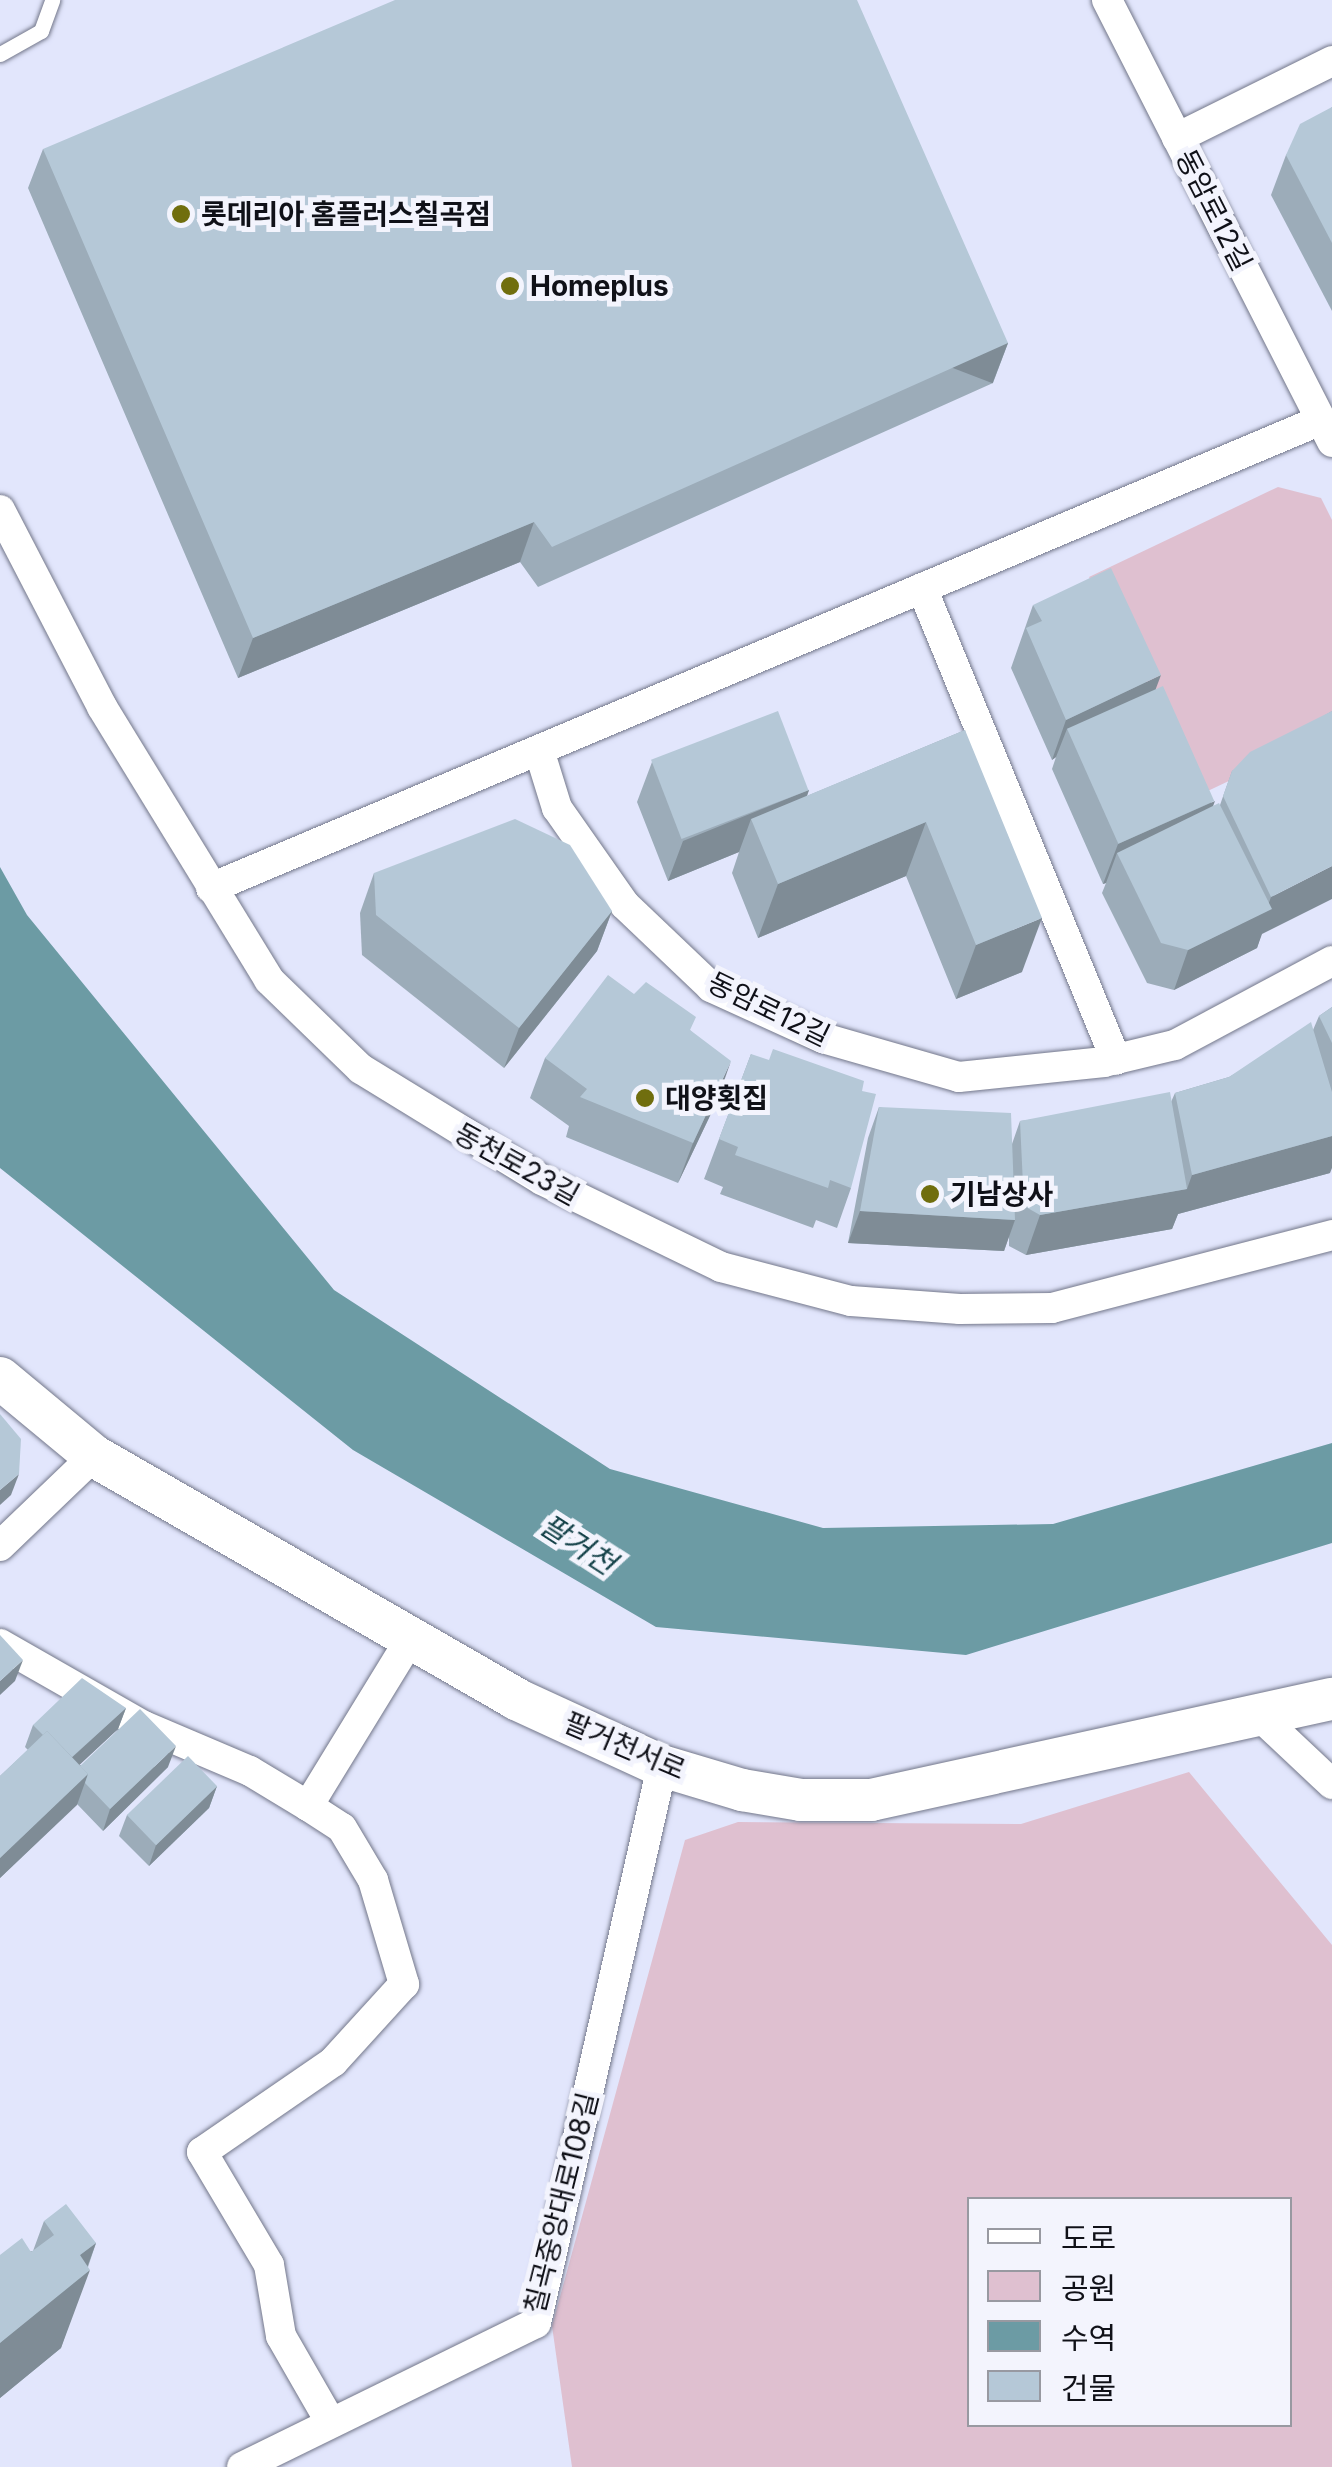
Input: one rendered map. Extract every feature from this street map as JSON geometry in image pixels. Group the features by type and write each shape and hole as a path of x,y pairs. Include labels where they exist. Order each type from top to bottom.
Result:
{"main road":[{"name":"팔거천서로","path":"0,1378 94,1456 516,1698 662,1766 801,1800 871,1800 1263,1719 1332,1700"}],"street":[{"name":"동암로12길","path":"211,888 922,588 1326,431 1107,0"},
{"path":"1177,138 1332,61"},
{"name":"동천로23길","path":"0,510 102,706 269,980 361,1070 542,1180 721,1267 851,1301 1052,1308 1332,1235"},
{"path":"922,588 1116,1060"},
{"name":"동암로12길","path":"539,750 557,808 626,905 711,987 823,1038 959,1076 1116,1060 1174,1045 1332,962"},
{"path":"0,1546 94,1456"},
{"path":"308,1806 411,1638"},
{"path":"0,1644 308,1806 342,1828 373,1880 404,1984 333,2062 202,2152 269,2265 281,2336 331,2423"},
{"path":"1263,1719 1332,1784"},
{"name":"칠곡중앙대로108길","path":"242,2467 536,2323 662,1766"}],"lane":[{"path":"0,54 41,32 52,0"}],"green space":[{"path":"1278,487 1321,498 1332,520 1332,732 1193,798 1089,577"},
{"path":"1189,1772 1332,1945 1332,2467 572,2467 552,2326 685,1840 738,1822 1021,1824"}],"water":[{"name":"팔거천","path":"0,867 27,915 334,1290 610,1469 823,1528 1053,1524 1332,1443 1332,1543 966,1655 656,1627 353,1450 0,1168"}],"building":[{"name":"Homeplus","path":"395,0 857,0 1008,343 552,547 534,522 253,638 43,149"},
{"path":"1332,107 1332,243 1286,155 1300,124"},
{"path":"1111,568 1161,675 1066,720 1026,628 1042,621 1033,605"},
{"path":"1163,686 1214,801 1118,844 1067,729"},
{"path":"778,711 808,790 681,839 651,760"},
{"path":"1332,711 1332,866 1271,897 1223,796 1232,771 1250,752"},
{"path":"965,730 1042,918 976,945 926,822 778,884 751,819"},
{"path":"1219,803 1272,909 1188,950 1161,943 1117,853"},
{"path":"515,819 570,845 612,911 519,1028 376,915 374,873"},
{"path":"608,975 634,994 646,982 696,1017 690,1030 731,1061 693,1143 580,1097 587,1089 545,1058"},
{"path":"1332,1007 1332,1043 1319,1016"},
{"path":"1311,1022 1332,1092 1332,1136 1192,1175 1175,1093 1229,1077"},
{"path":"773,1049 864,1081 862,1091 876,1094 851,1188 830,1180 828,1188 735,1155 738,1147 719,1139 751,1054 769,1060"},
{"path":"1170,1092 1187,1189 1040,1215 1024,1206 1020,1121"},
{"name":"기남상사","path":"879,1107 1011,1113 1015,1220 860,1211"},
{"path":"0,1414 21,1439 19,1474 0,1490"},
{"path":"0,1635 23,1660 0,1681"},
{"path":"82,1678 126,1708 72,1757 47,1731 43,1735 33,1725"},
{"path":"140,1709 176,1746 110,1809 85,1783 88,1774 80,1766"},
{"path":"47,1731 88,1774 0,1858 0,1776"},
{"path":"188,1756 217,1786 156,1845 127,1815"},
{"path":"66,2204 96,2243 80,2255 90,2270 0,2343 0,2255 22,2238 31,2252 54,2235 44,2221"}],"place":[{"name":"롯데리아 홈플러스칠곡점","path":"181,214"},
{"name":"Homeplus","path":"510,286"},
{"name":"대양횟집","path":"645,1098"},
{"name":"기남상사","path":"930,1194"}]}
